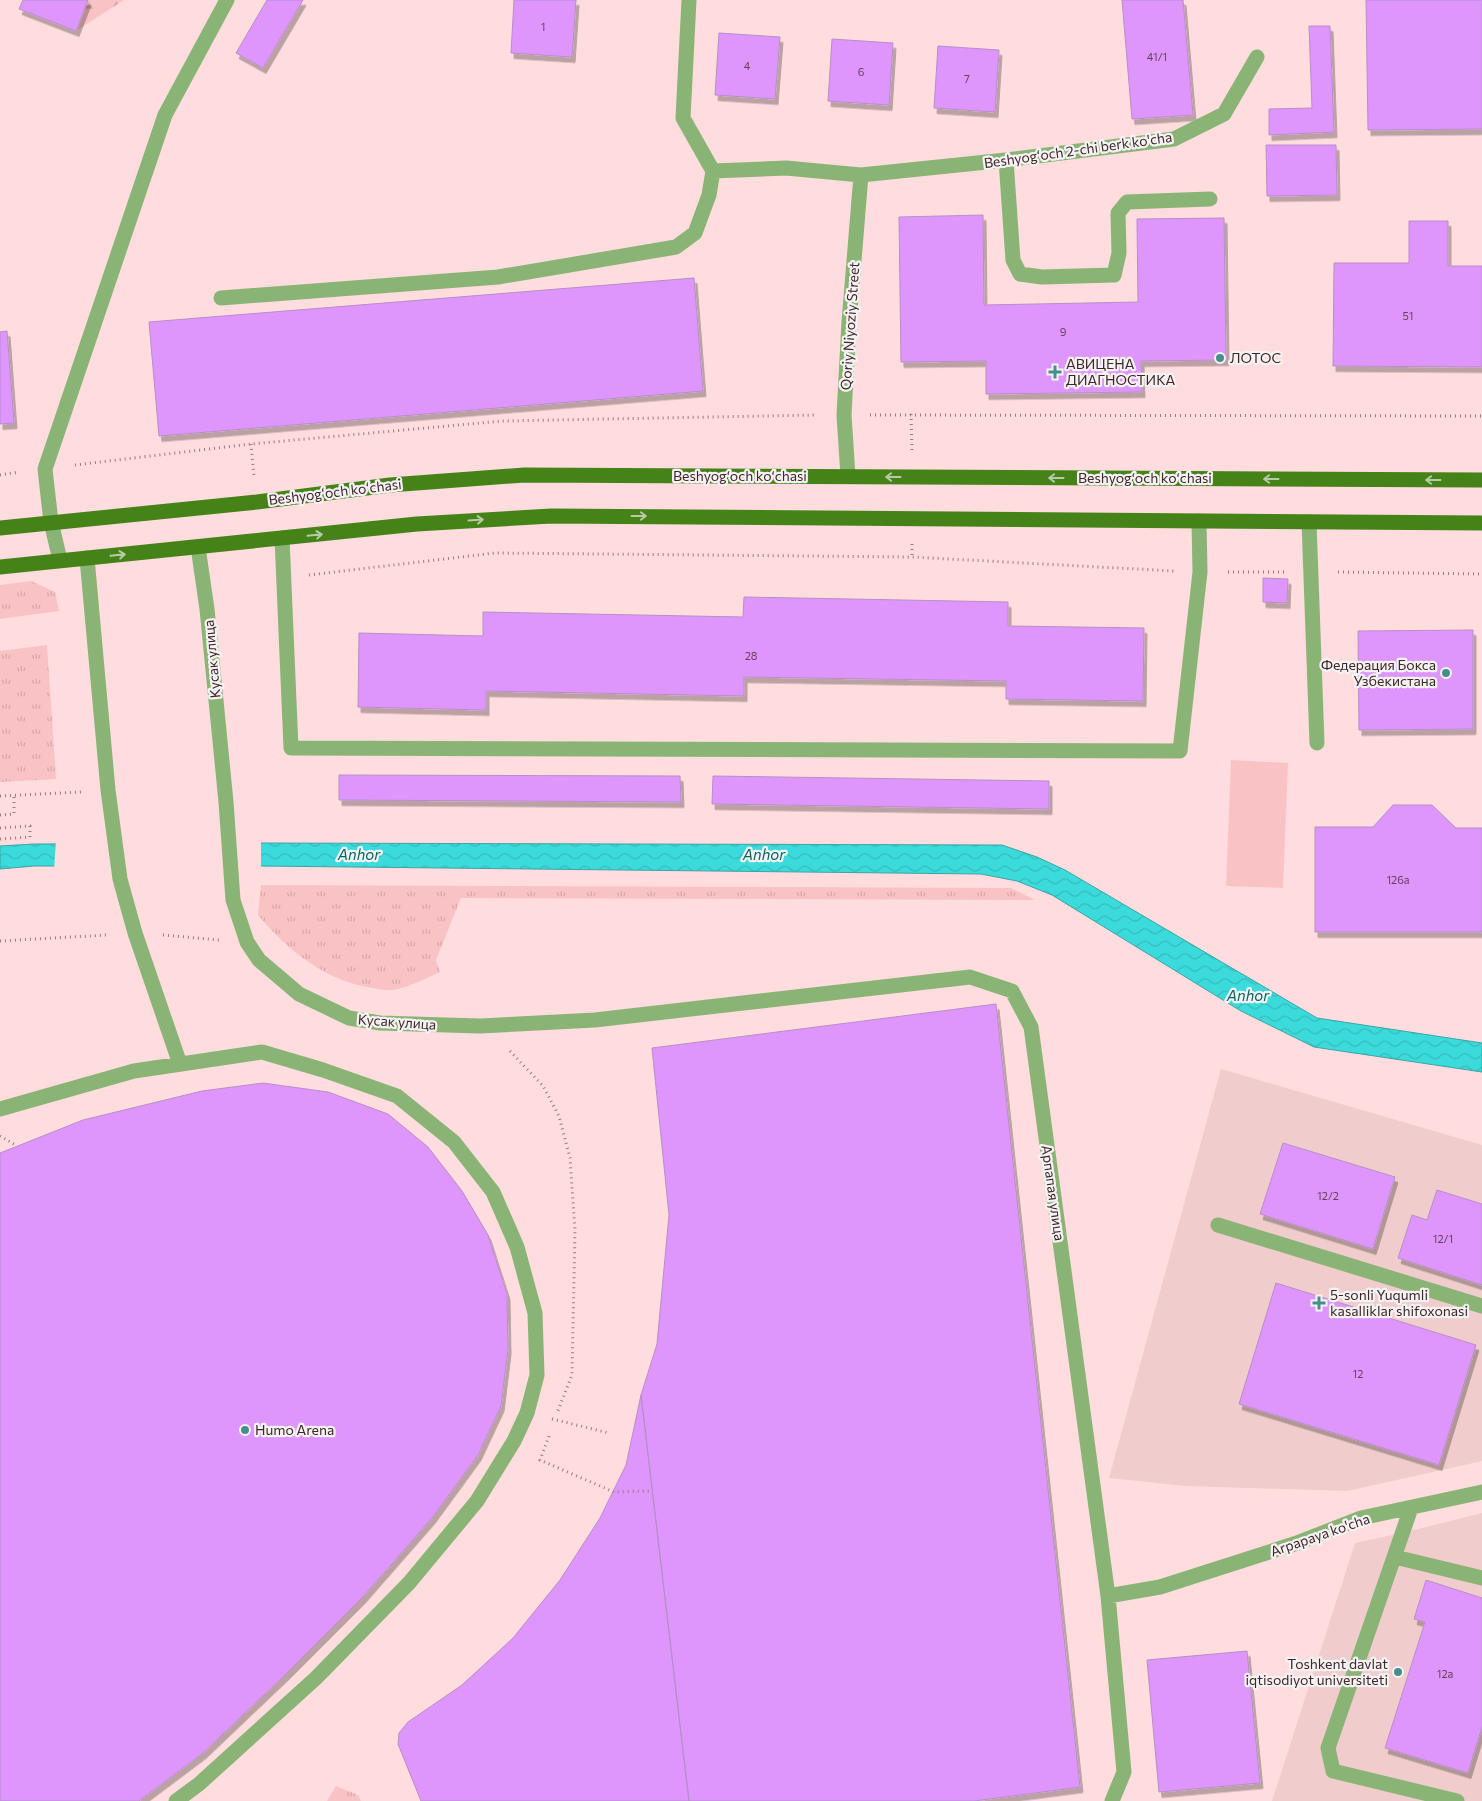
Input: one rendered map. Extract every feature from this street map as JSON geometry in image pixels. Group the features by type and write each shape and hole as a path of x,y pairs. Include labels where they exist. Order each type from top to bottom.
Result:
{"main road":[{"name":"Beshyogʻoch koʻchasi","path":"0,528 257,502 390,485 524,475 1482,480"},
{"path":"0,567 417,524 551,516 1482,523"}],"street":[{"path":"60,560 51,522 45,469 165,114 227,0"},
{"path":"221,298 498,277 676,247 695,233 709,195 713,171 683,118 689,0"},
{"name":"Beshyogʻoch 2-chi berk ko'cha","path":"713,171 786,168 861,175 1006,160 1174,139 1224,114 1258,57"},
{"path":"1006,160 1013,260 1020,274 1042,277 1114,276 1119,253 1118,213 1126,202 1210,199"},
{"name":"Qoriy Niyoziy Street","path":"848,476 844,415 849,322 861,175"},
{"path":"282,538 291,748 1180,751 1200,572 1199,521"},
{"path":"1310,522 1310,572 1317,744"},
{"name":"Кусак улица","path":"198,547 207,609 233,900 247,942 260,960 299,994 349,1018 380,1023 480,1026 595,1020 764,1002"},
{"path":"87,558 108,790 120,879 135,933 180,1064"},
{"name":"Арпапая улица","path":"764,1002 970,977 1012,991 1031,1027 1108,1596 1124,1772 1112,1801"},
{"path":"0,1109 134,1071 262,1052 323,1070 397,1096 454,1142 493,1192 517,1247 535,1313 538,1375 527,1413 510,1449 476,1501 409,1582 316,1678 199,1784 176,1801"},
{"path":"1218,1226 1482,1306"},
{"name":"Arpapaya ko'cha","path":"1108,1596 1160,1587 1297,1543 1361,1518 1482,1492"},
{"path":"1411,1508 1328,1748 1333,1771 1457,1801"},
{"path":"1394,1557 1482,1578"}],"path":[{"path":"0,474 251,444 502,422 911,414 1482,416"},
{"path":"911,414 912,477"},
{"path":"284,578 495,553 912,557 1200,572 1482,574"},
{"path":"0,796 108,790"},
{"path":"0,815 14,814 14,796"},
{"path":"0,828 30,826 30,837 0,839"},
{"path":"480,1026 517,1057 543,1086 559,1116 570,1158 575,1230 572,1375"},
{"path":"0,1136 17,1146"},
{"path":"544,1418 609,1434"},
{"path":"540,1460 614,1492 652,1491"}],"shaded area":[{"name":"5-sonli Yuqumli kasalliklar shifoxonasi","path":"1221,1069 1482,1145 1482,1461 1347,1491 1186,1486 1109,1478"},
{"name":"Toshkent davlat iqtisodiyot universiteti","path":"1482,1513 1482,1801 1272,1801 1355,1543"}],"green space":[{"path":"88,0 124,0 76,31"},
{"path":"31,581 55,592 59,611 0,619 0,585"},
{"path":"47,645 56,779 0,782 0,651"},
{"path":"1231,760 1288,763 1283,888 1226,886"},
{"path":"261,885 1011,888 1035,900 461,898 436,960 440,972 411,985 388,990 356,985 340,979 295,952 258,915"},
{"path":"336,1786 358,1795 361,1801 327,1801"}],"water":[{"name":"Anhor","path":"34,844 1002,845 1037,857 1065,870 1317,1018 1482,1043 1482,1072 1314,1047 1241,1011 1052,895 1017,881 981,874 261,866 34,866 0,869 0,846"}],"pier":[{"path":"56,841 261,841 261,869 54,869"}],"building":[{"path":"23,0 88,0 76,31 19,9"},
{"path":"267,0 303,0 263,68 236,53"},
{"path":"514,0 576,0 572,57 511,53"},
{"path":"1122,0 1183,0 1193,115 1132,119"},
{"path":"1366,0 1482,0 1482,129 1368,130"},
{"path":"1309,26 1330,26 1334,132 1269,135 1269,109 1312,108"},
{"path":"719,33 780,37 775,99 715,95"},
{"path":"832,39 893,43 889,105 828,101"},
{"path":"938,46 999,50 995,112 934,108"},
{"path":"1266,145 1336,145 1337,195 1267,196"},
{"path":"983,215 984,305 1138,302 1137,219 1224,218 1226,360 1141,361 1142,392 986,394 986,361 901,362 899,217"},
{"path":"1409,221 1448,221 1448,266 1482,266 1482,367 1333,366 1334,263 1409,263"},
{"path":"694,278 703,391 159,436 149,322"},
{"path":"7,331 14,423 0,424 0,332"},
{"path":"1263,578 1288,579 1287,603 1263,602"},
{"path":"744,597 1008,602 1008,626 1144,628 1143,701 1006,699 1006,681 744,677 744,696 486,691 486,710 358,707 359,633 483,636 483,612 743,617"},
{"path":"1473,630 1473,729 1359,730 1358,631"},
{"path":"339,775 680,776 681,802 339,800"},
{"path":"713,776 1049,781 1049,809 712,804"},
{"path":"1393,805 1432,805 1456,828 1482,828 1482,932 1315,932 1315,827 1373,827"},
{"path":"996,1004 1080,1787 974,1801 689,1801 641,1395 657,1344 669,1215 652,1048"},
{"name":"Humo Arena","path":"263,1083 328,1092 388,1114 428,1147 462,1191 488,1235 507,1294 508,1349 501,1406 478,1455 432,1518 362,1598 203,1753 139,1801 0,1801 0,1153 83,1120 202,1091"},
{"path":"1283,1143 1395,1177 1373,1249 1260,1214"},
{"path":"1437,1190 1482,1204 1482,1285 1398,1258 1412,1215 1427,1220"},
{"path":"1276,1283 1476,1345 1439,1465 1239,1404"},
{"path":"641,1395 689,1801 421,1801 398,1744 399,1733 408,1722 462,1685 513,1638 560,1580 600,1518 626,1465"},
{"path":"1426,1580 1482,1598 1482,1727 1468,1773 1385,1748 1425,1622 1414,1619"},
{"path":"1247,1651 1260,1783 1159,1792 1147,1660"}],"place":[{"name":"ЛОТОС","path":"1220,358"},
{"name":"АВИЦЕНА ДИАГНОСТИКА","path":"1055,372"},
{"name":"Федерация Бокса Узбекистана","path":"1446,673"},
{"name":"5-sonli Yuqumli kasalliklar shifoxonasi","path":"1319,1303"},
{"name":"Humo Arena","path":"245,1430"},
{"name":"Toshkent davlat iqtisodiyot universiteti","path":"1398,1672"}]}
